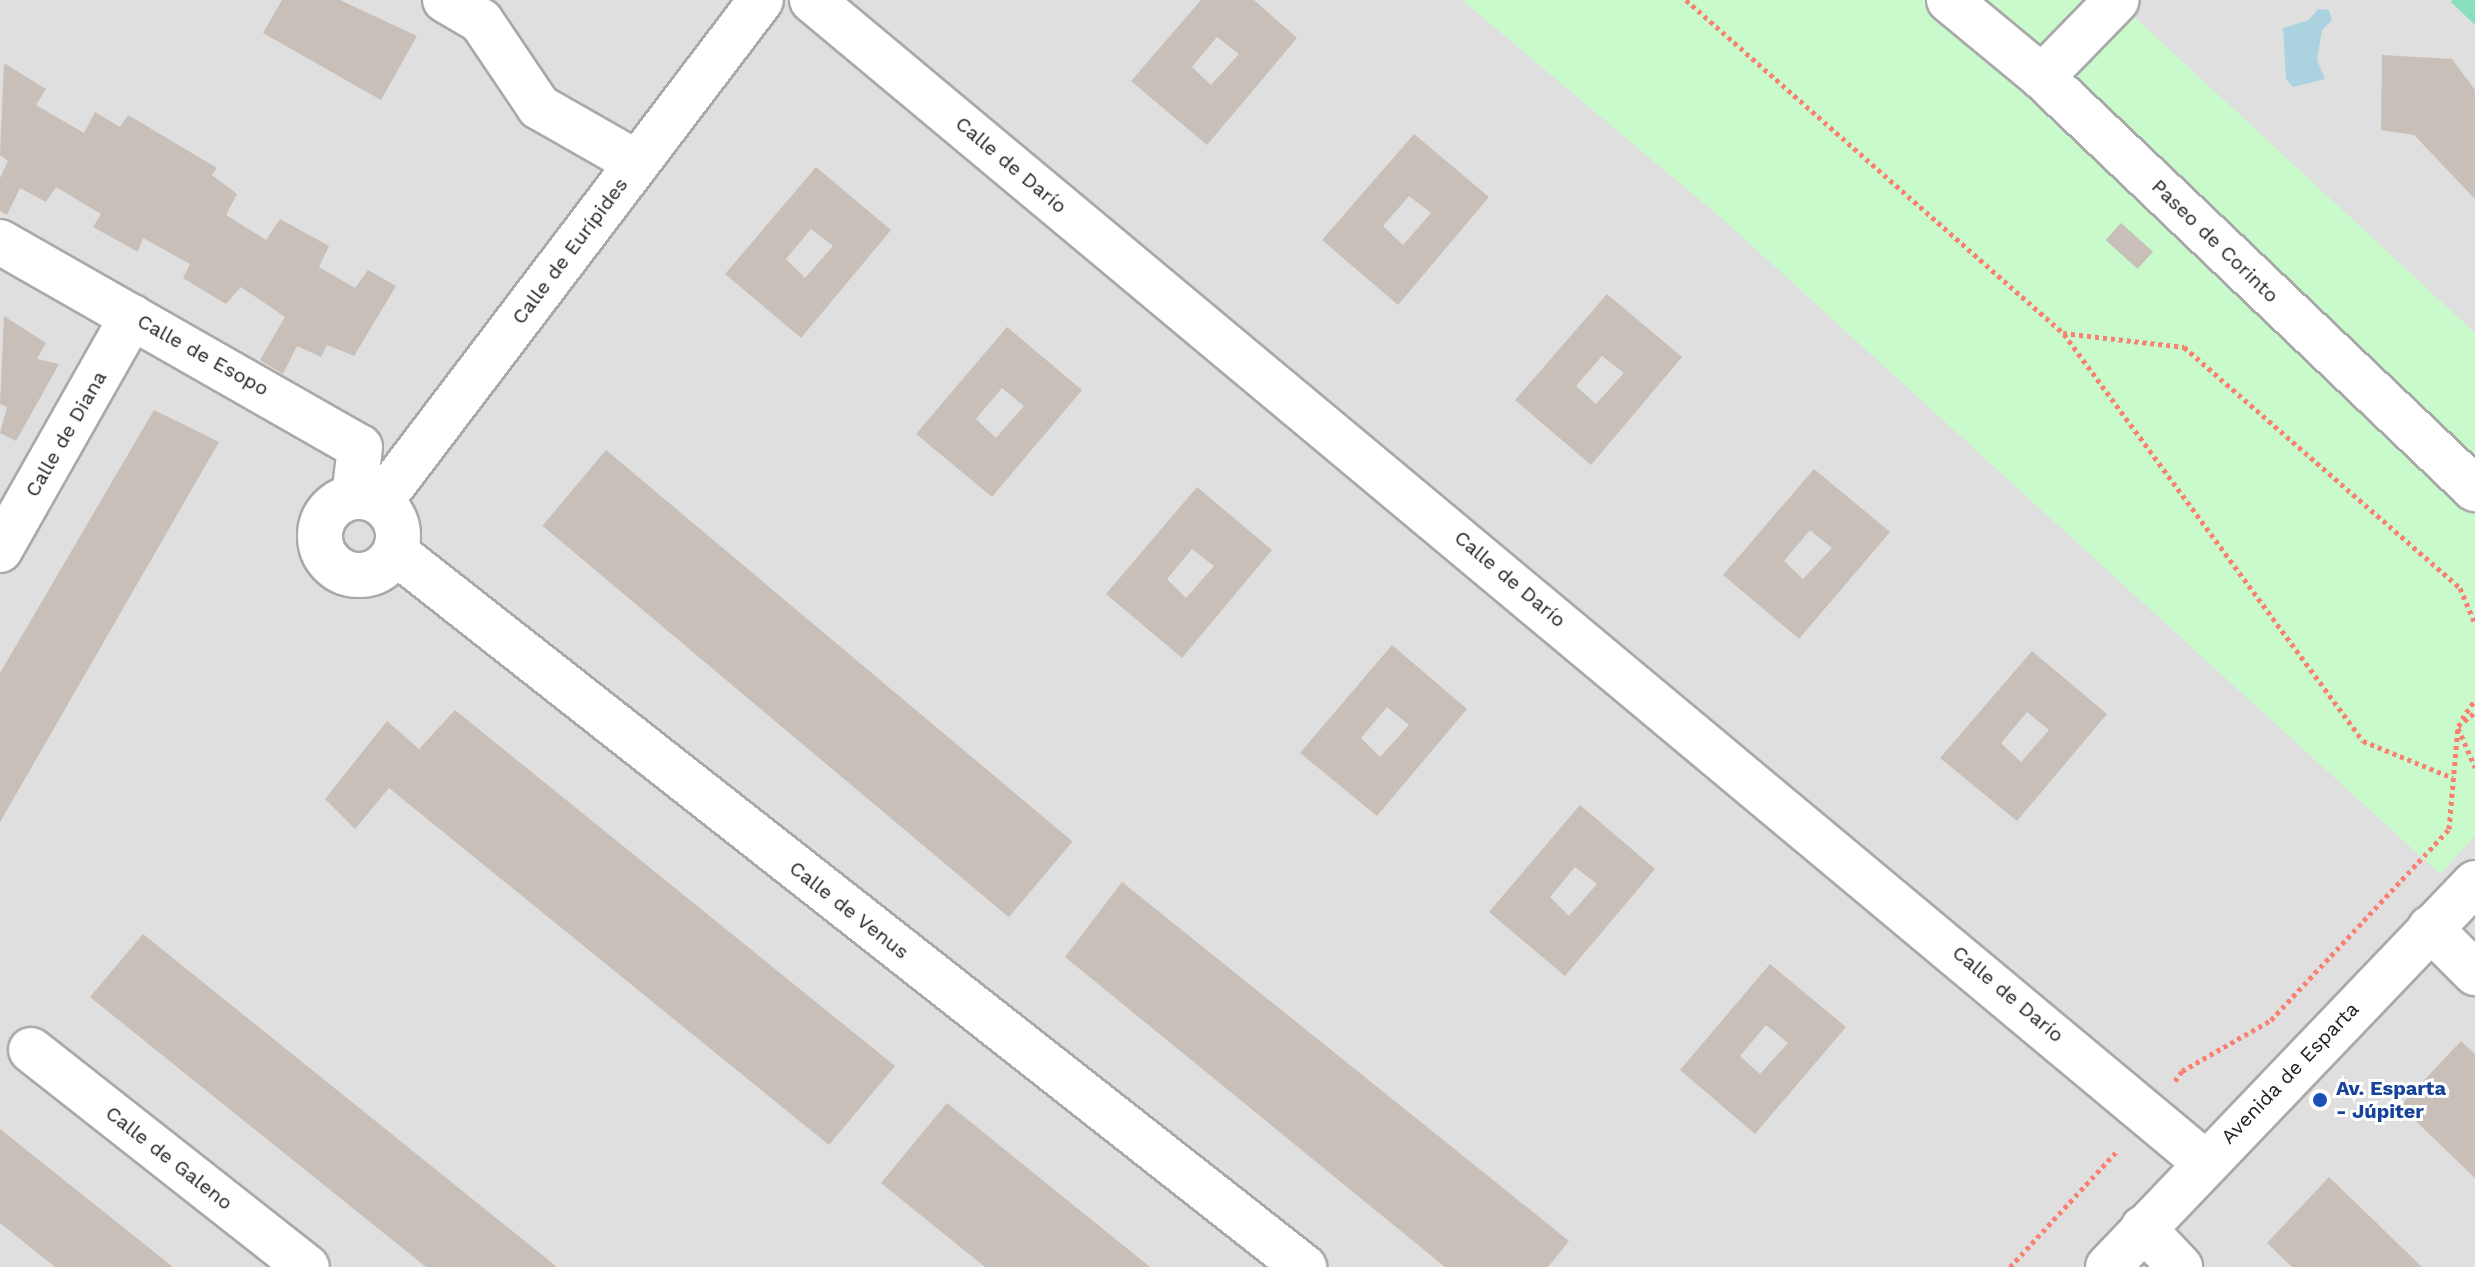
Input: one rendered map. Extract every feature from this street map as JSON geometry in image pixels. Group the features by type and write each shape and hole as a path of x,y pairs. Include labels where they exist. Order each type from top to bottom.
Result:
{"street":[{"path":"445,0 481,21 539,107 637,163"},
{"name":"Calle de Eurípides","path":"367,500 637,163 761,0"},
{"name":"Calle de Darío","path":"812,0 2152,1113 2204,1162"},
{"name":"Paseo de Corinto","path":"1949,0 2042,77 2475,489"},
{"path":"2042,77 2117,0"},
{"name":"Calle de Esopo","path":"0,242 360,447 367,500"},
{"name":"Calle de Diana","path":"0,550 132,317"},
{"path":"367,500 397,524 395,552 384,566 359,574 334,566 323,551 324,517 337,503 367,500"},
{"name":"Calle de Venus","path":"395,552 1304,1267"},
{"name":"Avenida de Esparta","path":"2108,1267 2204,1162 2475,883"},
{"path":"2430,928 2475,973"},
{"name":"Calle de Galeno","path":"31,1050 307,1267"},
{"path":"2143,1228 2180,1267"}],"path":[{"path":"1686,0 2063,333 2363,741 2453,778"},
{"path":"2063,333 2184,347 2460,588 2475,624"},
{"path":"2010,1267 2152,1113 2182,1071 2271,1020 2449,829 2458,726 2475,700"},
{"path":"2458,726 2475,712"},
{"path":"2458,726 2475,767"}],"shaded area":[{"path":"0,0 2475,0 2475,1267 0,1267"}],"green space":[{"path":"1462,0 2116,0 2475,333 2475,836 2440,874 1726,222"},
{"path":"2475,0 2475,25 2451,2"}],"water":[{"path":"2318,9 2329,10 2332,20 2322,30 2317,60 2325,79 2293,87 2286,79 2283,28 2309,20"}],"building":[{"path":"282,0 340,0 417,36 381,100 263,33"},
{"path":"1201,0 1254,0 1297,38 1207,145 1131,81","holes":["1217,37 1239,54 1211,85 1192,67"]},
{"path":"2382,55 2452,59 2475,90 2475,199 2414,135 2381,130"},
{"path":"4,63 46,89 36,105 84,133 95,112 120,127 128,115 217,168 212,175 237,194 226,215 266,240 280,219 329,246 319,267 355,288 368,270 396,286 354,356 327,345 321,357 297,346 283,374 260,360 285,317 241,287 226,304 183,278 190,264 143,238 138,252 93,227 101,214 56,187 46,202 20,188 7,215 0,211 0,178 8,161 0,155"},
{"path":"1414,134 1489,197 1398,305 1322,240","holes":["1409,196 1431,213 1403,245 1383,226"]},
{"path":"816,167 891,230 801,338 725,274","holes":["811,229 833,246 805,278 786,259"]},
{"path":"2121,223 2153,252 2138,269 2106,240"},
{"path":"1607,294 1682,357 1591,465 1515,400","holes":["1602,356 1624,373 1596,404 1576,386"]},
{"path":"4,316 46,343 37,359 59,364 16,441 0,433 7,407 0,404"},
{"path":"1007,327 1082,390 992,497 916,434","holes":["1002,388 1024,406 996,438 976,419"]},
{"path":"154,410 219,442 0,822 0,673"},
{"path":"606,450 1073,841 1009,917 542,526"},
{"path":"1814,469 1890,532 1799,639 1723,575","holes":["1810,530 1832,548 1803,579 1784,561"]},
{"path":"1197,487 1272,550 1182,658 1106,594","holes":["1192,549 1214,566 1186,598 1167,579"]},
{"path":"1392,645 1467,709 1377,816 1300,753","holes":["1387,707 1409,725 1380,757 1361,738"]},
{"path":"2032,651 2107,714 2017,821 1940,758","holes":["2027,712 2049,730 2021,762 2001,743"]},
{"path":"455,710 895,1066 829,1145 389,788 355,829 325,799 387,721 419,749"},
{"path":"1580,805 1655,869 1565,976 1489,912","holes":["1575,867 1597,884 1569,916 1550,897"]},
{"path":"1122,882 1569,1241 1548,1267 1445,1267 1065,957"},
{"path":"143,934 557,1267 426,1267 90,997"},
{"path":"1770,964 1846,1027 1755,1134 1680,1070","holes":["1766,1025 1788,1043 1760,1074 1740,1056"]},
{"path":"2461,1041 2475,1054 2475,1178 2400,1106"},
{"path":"947,1103 1150,1267 985,1267 881,1183"},
{"path":"0,1129 173,1267 55,1267 0,1223"},
{"path":"2329,1177 2422,1267 2292,1267 2267,1243"}],"place":[{"name":"Av. Esparta - Júpiter","path":"2320,1100"}]}
